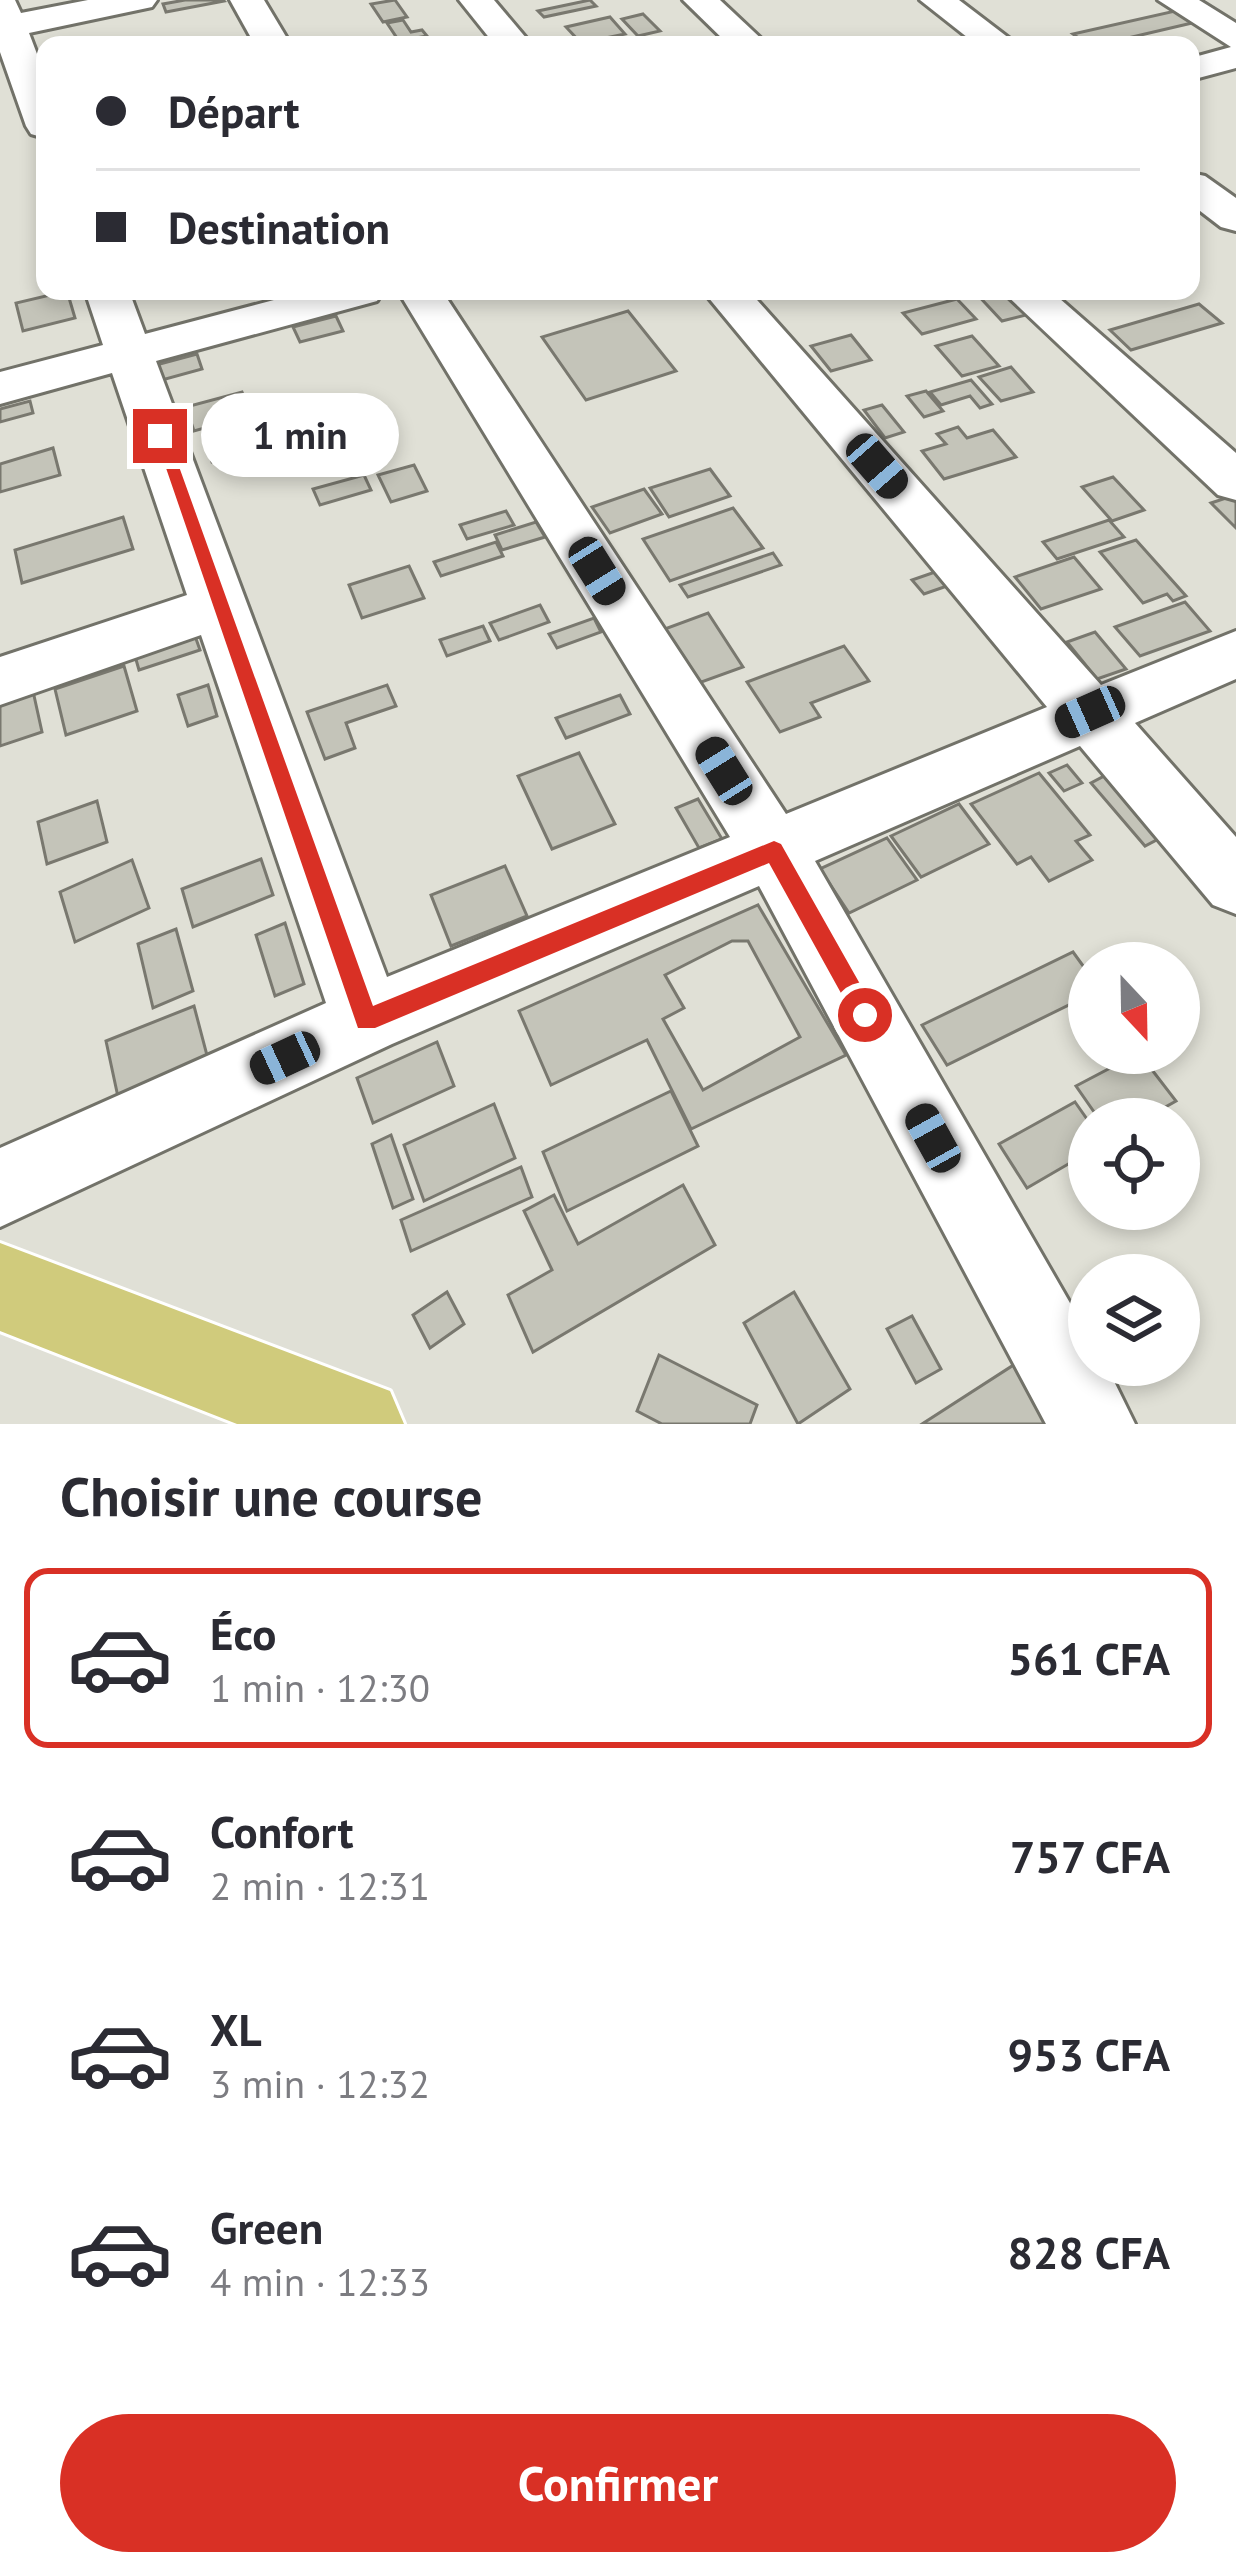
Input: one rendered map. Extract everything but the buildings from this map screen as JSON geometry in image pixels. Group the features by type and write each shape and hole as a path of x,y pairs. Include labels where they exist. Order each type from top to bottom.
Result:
{"main road":[{"path":"0,1287 357,1424"}],"street":[{"path":"36,103 3,19 140,0"},
{"path":"247,0 268,36"},
{"path":"476,0 506,36"},
{"path":"700,0 740,36"},
{"path":"938,0 988,36"},
{"path":"1174,0 1236,38"},
{"path":"1200,67 1236,57"},
{"path":"1200,192 1236,218"},
{"path":"110,300 367,1020"},
{"path":"0,388 328,300"},
{"path":"426,300 774,851 1092,1424"},
{"path":"733,300 1236,884"},
{"path":"1034,300 1236,482"},
{"path":"0,681 220,606"},
{"path":"0,1187 367,1020 1236,654"}],"route":[{"path":"160,436 367,1020 774,851 865,1015"}]}
